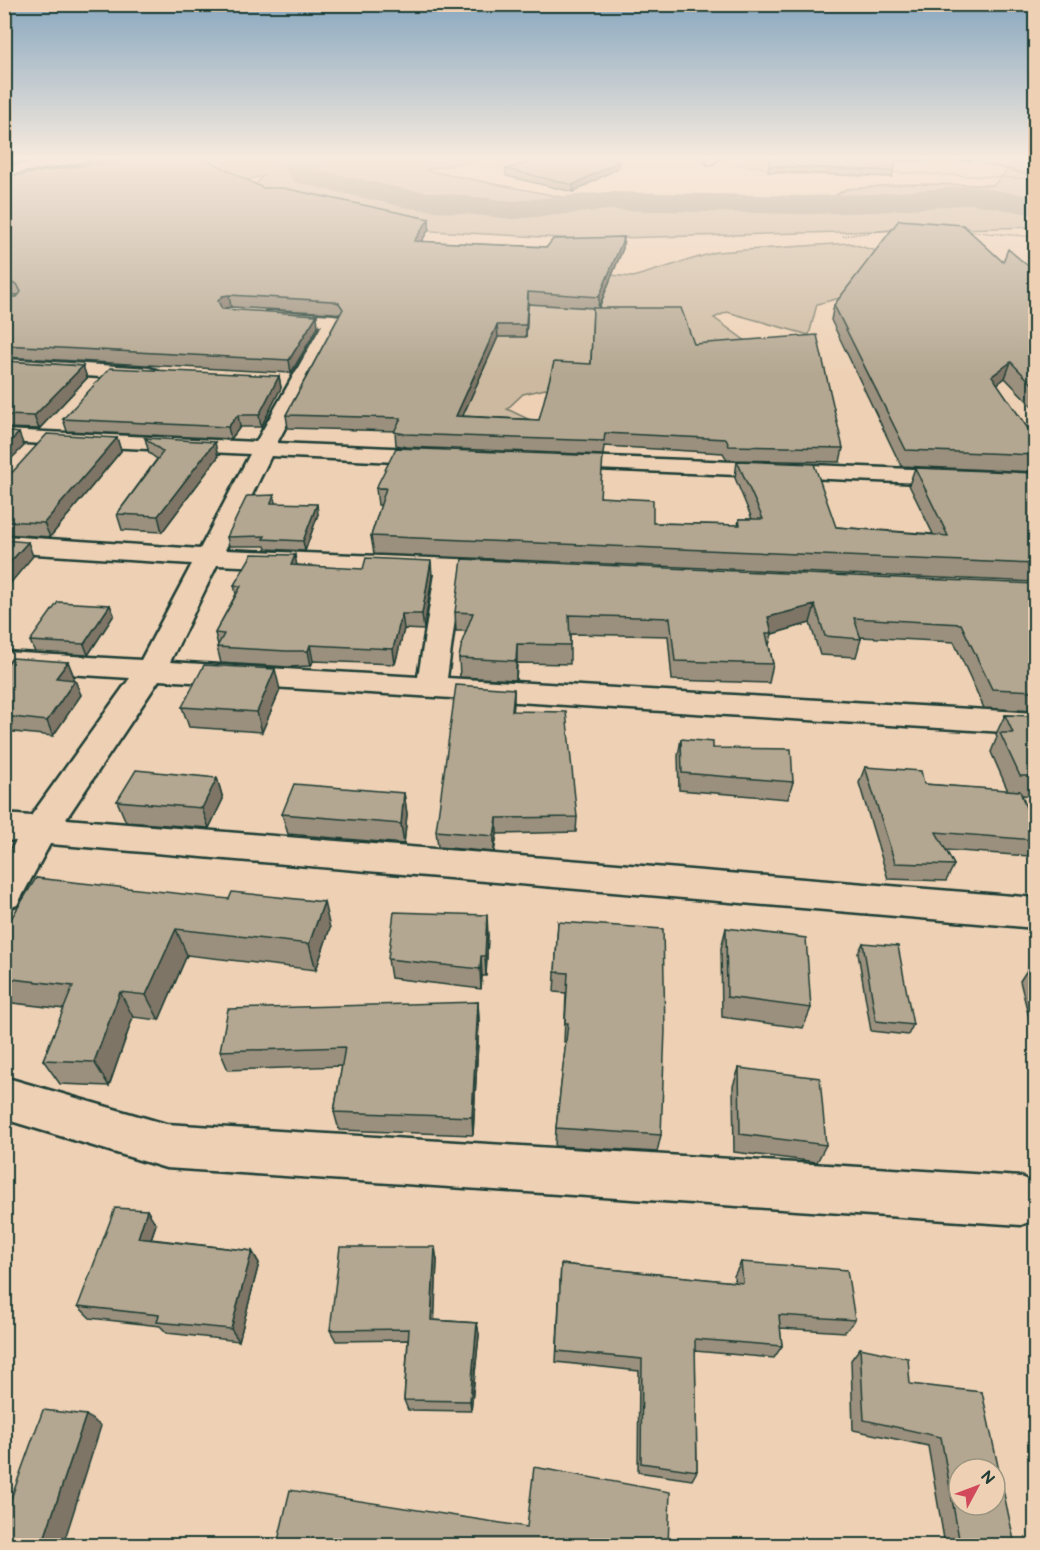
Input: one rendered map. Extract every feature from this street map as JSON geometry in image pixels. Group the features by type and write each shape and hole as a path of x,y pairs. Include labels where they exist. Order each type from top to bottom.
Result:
{"street":[{"path":"4,895 40,830 151,670 263,450 287,381 333,320 253,315"},
{"path":"4,365 163,374"},
{"path":"91,388 106,372"},
{"path":"25,461 61,422"},
{"path":"4,436 453,458"},
{"path":"537,461 1035,482"},
{"path":"4,544 210,557 532,570"},
{"path":"430,688 449,567"},
{"path":"4,661 1035,724"},
{"path":"4,827 1035,913"},
{"path":"4,1098 166,1146 1022,1201"}],"path":[{"path":"843,236 878,230"},
{"path":"962,231 1035,237"}],"shaded area":[{"path":"419,230 908,230 578,239"},
{"path":"849,243 893,256 873,289 817,304 809,335 727,312 714,318 750,344 523,394 507,409 545,427 483,445 510,454 448,452 461,442 345,381 552,270 633,277 716,252"}],"building":[{"path":"4,230 421,230 414,241 547,247 553,239 624,237 599,297 528,292 526,325 497,325 456,416 539,420 554,362 591,364 593,308 681,308 694,344 817,335 843,448 729,446 726,439 605,433 604,441 405,434 394,432 401,418 286,415 343,309 339,303 222,296 218,301 222,309 317,315 289,360 4,345 4,297 17,297 21,292 17,284 4,283"},
{"path":"891,230 969,230 1003,262 1008,249 1035,272 1035,387 1011,362 992,376 1035,439 1035,455 906,450 834,305"},
{"path":"4,361 83,366 34,416 4,415"},
{"path":"110,368 279,376 259,415 238,415 228,427 63,419"},
{"path":"4,431 19,433 4,447"},
{"path":"47,434 117,438 44,523 4,521 4,478 8,477"},
{"path":"145,438 215,442 158,516 117,514 163,452"},
{"path":"396,448 603,456 600,497 653,500 653,523 740,525 739,519 763,519 737,461 814,464 836,527 948,536 915,468 1035,473 1035,564 371,536 386,488 376,488"},
{"path":"274,495 271,503 317,504 303,541 263,539 265,536 227,537 247,496"},
{"path":"4,540 28,542 4,569"},
{"path":"252,554 295,555 291,565 363,569 366,558 431,561 422,614 402,614 393,649 310,645 308,651 286,651 217,647 224,634 215,633 241,586 234,585"},
{"path":"462,559 1035,584 1035,691 992,689 961,624 854,618 861,639 825,636 815,605 768,617 772,633 766,633 773,664 675,661 670,618 569,615 570,645 517,644 516,661 459,658 462,642 473,613 455,612"},
{"path":"58,602 110,605 84,644 30,641"},
{"path":"12,658 68,662 56,678 75,680 47,721 4,716 4,668"},
{"path":"204,665 275,669 257,712 182,707"},
{"path":"456,685 514,689 512,711 566,712 577,817 497,818 494,836 436,831"},
{"path":"1005,715 1035,716 1035,776 1020,776 1000,733 1013,733"},
{"path":"681,739 713,742 713,748 791,749 793,782 682,773"},
{"path":"865,767 921,771 924,784 1020,791 1035,833 1035,840 936,832 954,865 895,863"},
{"path":"136,770 217,778 202,808 117,801"},
{"path":"294,784 404,793 401,824 282,814"},
{"path":"36,878 229,899 232,892 324,902 309,944 176,929 146,995 120,992 94,1062 43,1060 73,986 4,978 4,930"},
{"path":"394,912 487,915 485,956 481,956 480,969 388,959"},
{"path":"558,922 663,929 665,1030 661,1135 556,1128 568,1023 565,1023 568,973 555,972"},
{"path":"726,928 806,938 811,1008 727,997"},
{"path":"863,943 898,946 913,1025 876,1021"},
{"path":"478,1002 472,1117 334,1112 345,1047 220,1051 228,1009"},
{"path":"739,1068 820,1078 826,1145 740,1134"},
{"path":"115,1208 147,1210 138,1238 252,1251 231,1329 157,1322 159,1315 78,1306"},
{"path":"340,1247 435,1247 431,1320 477,1323 470,1401 404,1400 409,1329 330,1330"},
{"path":"741,1262 847,1270 855,1320 779,1315 782,1346 695,1339 697,1471 641,1463 642,1359 557,1351 561,1264 743,1283"},
{"path":"860,1348 908,1358 910,1384 982,1392 996,1457 947,1457 947,1471 941,1437 864,1420"},
{"path":"43,1410 86,1415 42,1545 4,1545 4,1518"},
{"path":"534,1467 670,1492 668,1545 277,1545 290,1490 527,1527"},
{"path":"1007,1508 1015,1545 960,1544 955,1517 1007,1517"},
{"path":"764,1541 820,1545 764,1545"}]}
